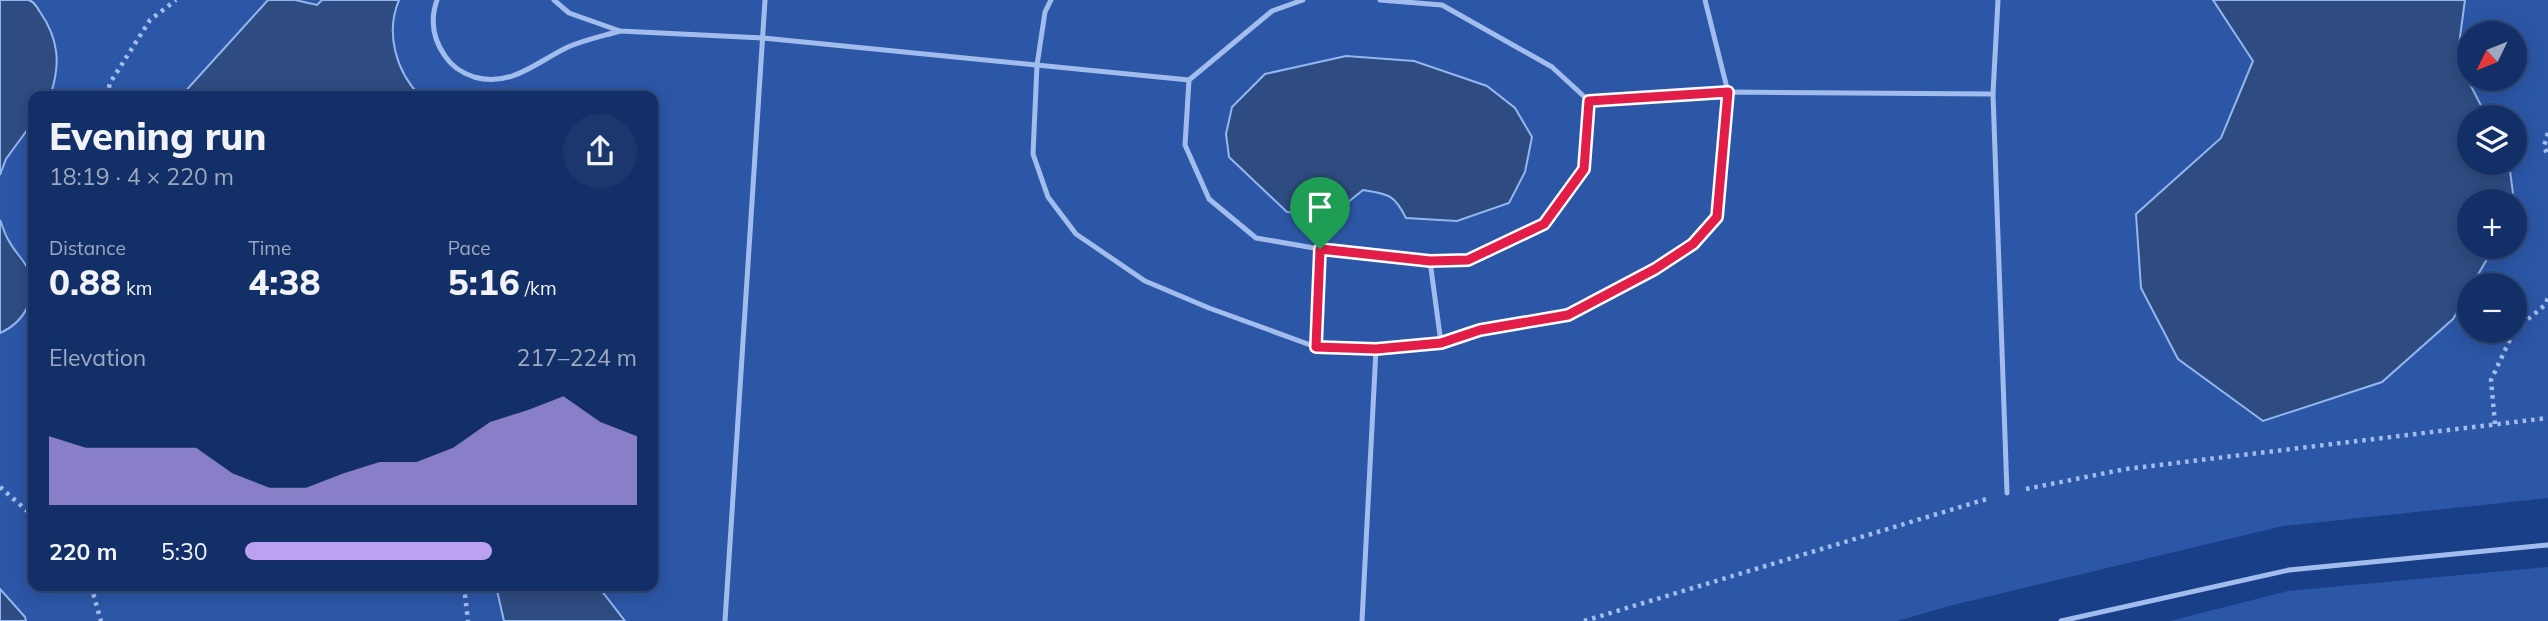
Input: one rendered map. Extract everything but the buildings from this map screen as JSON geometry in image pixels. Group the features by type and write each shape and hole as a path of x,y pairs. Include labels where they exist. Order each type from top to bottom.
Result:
{"lane":[{"path":"438,0 434,9 433,29 439,47 449,63 457,69 483,80 503,80 522,73 570,46 620,32"},
{"path":"554,0 569,13 620,32 762,38 1189,80 1272,11 1303,0"},
{"path":"725,621 765,0"},
{"path":"1051,0 1045,12 1037,65 1033,154 1048,197 1076,234 1145,281 1209,309 1316,347 1376,349 1441,343 1480,330 1568,315 1655,269 1693,244 1717,217 1728,92 1705,0"},
{"path":"1380,0 1442,2 1552,67 1589,101 1728,92 1993,94"},
{"path":"1998,0 1993,94 2007,493"},
{"path":"1189,80 1185,145 1209,199 1256,239 1430,261 1468,260 1544,224 1584,169 1589,101"},
{"path":"1316,347 1320,249"},
{"path":"1430,261 1441,343"},
{"path":"1362,621 1376,349"},
{"path":"2061,621 2289,570 2548,545"}],"path":[{"path":"108,91 110,83 150,20 176,0"},
{"path":"2548,133 2544,146 2548,156"},
{"path":"2527,321 2548,299"},
{"path":"2495,424 2491,380 2509,343"},
{"path":"1584,621 2007,493 2126,469 2548,418"},
{"path":"0,487 28,512"},
{"path":"93,591 101,621"},
{"path":"465,591 468,621"}],"shaded area":[{"path":"0,0 2548,0 2548,498 2283,526 1953,605 1897,621 0,621"},
{"path":"0,0 28,0 35,4 51,32 56,53 56,74 52,91 28,91 28,129 6,159 0,175"},
{"path":"268,0 295,0 317,5 322,0 399,0 393,25 395,51 405,75 416,91 186,91"},
{"path":"2213,0 2465,0 2462,21 2457,21 2457,91 2474,91 2481,105 2457,105 2457,175 2511,175 2512,189 2457,189 2457,259 2487,259 2479,273 2457,273 2457,312 2453,319 2382,382 2263,421 2178,359 2141,288 2136,214 2221,138 2253,61"},
{"path":"1346,56 1414,61 1487,86 1515,108 1532,137 1525,172 1509,203 1457,221 1406,218 1398,204 1389,196 1363,190 1332,215 1287,212 1229,157 1226,134 1232,107 1265,74"},
{"path":"0,220 8,239 28,269 28,307 16,322 0,333"},
{"path":"2548,567 2548,621 2170,621 2288,591"},
{"path":"0,589 25,617 26,621 0,621"},
{"path":"497,591 602,591 625,621 504,621"}],"route":[{"path":"1728,92 1717,217 1693,244 1655,269 1568,315 1480,330 1441,343 1376,349 1316,347 1320,249 1430,261 1468,260 1544,224 1584,169 1589,101 1728,92"}]}
